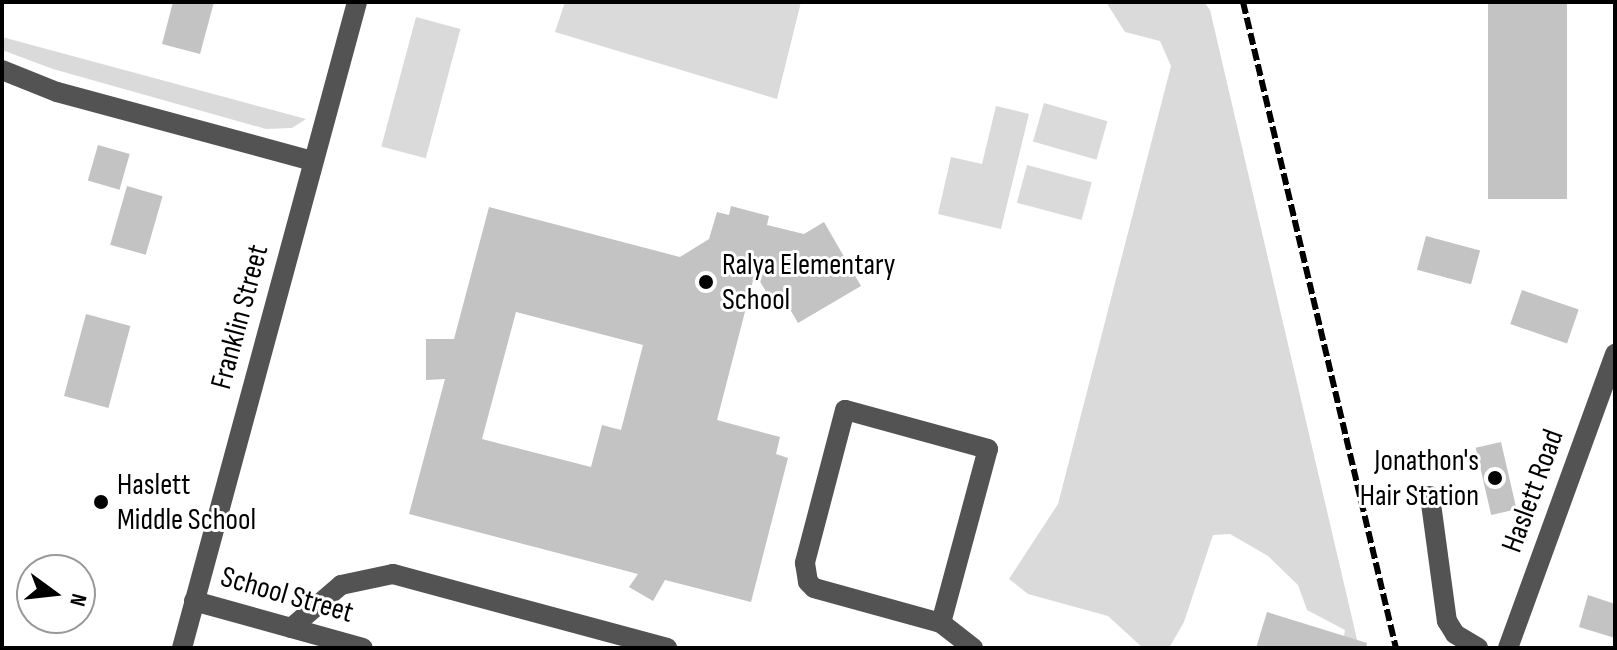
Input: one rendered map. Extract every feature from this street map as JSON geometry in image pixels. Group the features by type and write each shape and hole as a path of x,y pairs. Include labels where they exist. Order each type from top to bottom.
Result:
{"street":[{"name":"Franklin Street","path":"182,648 357,2"},
{"path":"2,70 57,92 313,161"},
{"name":"Haslett Road","path":"1508,648 1615,354"},
{"path":"941,623 988,449 845,410 805,563 808,582 814,588 941,623 973,648"},
{"path":"1430,496 1447,621 1458,637 1478,648"},
{"path":"291,628 341,585 393,574 667,648"},
{"name":"School Street","path":"194,601 363,648"}],"shaded area":[{"path":"565,2 801,2 777,99 555,32"},
{"path":"1106,2 1204,2 1210,10 1359,648 1342,648 1345,630 1307,610 1298,585 1268,556 1230,534 1213,535 1184,622 1169,648 1143,648 1108,616 1028,594 1009,579 1058,504 1171,66 1160,41 1125,32"},
{"path":"416,17 460,29 426,158 381,146"},
{"path":"2,37 306,119 292,128 266,129 53,69 2,50"},
{"path":"1044,103 1107,121 1096,160 1033,141"},
{"path":"996,106 1029,114 1001,229 938,214 951,157 982,164"},
{"path":"1027,165 1092,182 1082,220 1017,203"}],"building":[{"path":"173,2 214,2 200,54 162,44"},
{"path":"1488,2 1567,2 1567,199 1488,199"},
{"path":"98,145 130,154 120,190 88,181"},
{"path":"127,186 163,196 146,255 110,245"},
{"path":"731,206 769,216 767,225 804,234 824,222 861,286 798,323 781,294 771,300 755,273 717,420 780,437 776,454 788,458 751,602 665,580 653,601 629,587 638,574 409,514 445,379 426,380 426,339 454,339 489,207 680,257 709,239 717,212 729,215","holes":["516,312 643,345 621,430 602,425 591,467 482,439"]},
{"path":"1426,236 1480,250 1471,284 1417,270"},
{"path":"1522,290 1579,310 1567,344 1510,324"},
{"path":"86,314 130,326 108,408 64,396"},
{"name":"Jonathon's Hair Station","path":"1501,442 1517,509 1491,515 1476,448"},
{"path":"1588,595 1615,604 1615,638 1579,627"},
{"path":"1267,612 1367,643 1366,648 1256,648"}],"railway":[{"path":"1243,2 1396,648"}],"place":[{"name":"Ralya Elementary School","path":"706,282"},
{"name":"Jonathon's Hair Station","path":"1495,478"},
{"name":"Haslett Middle School","path":"101,502"}]}
